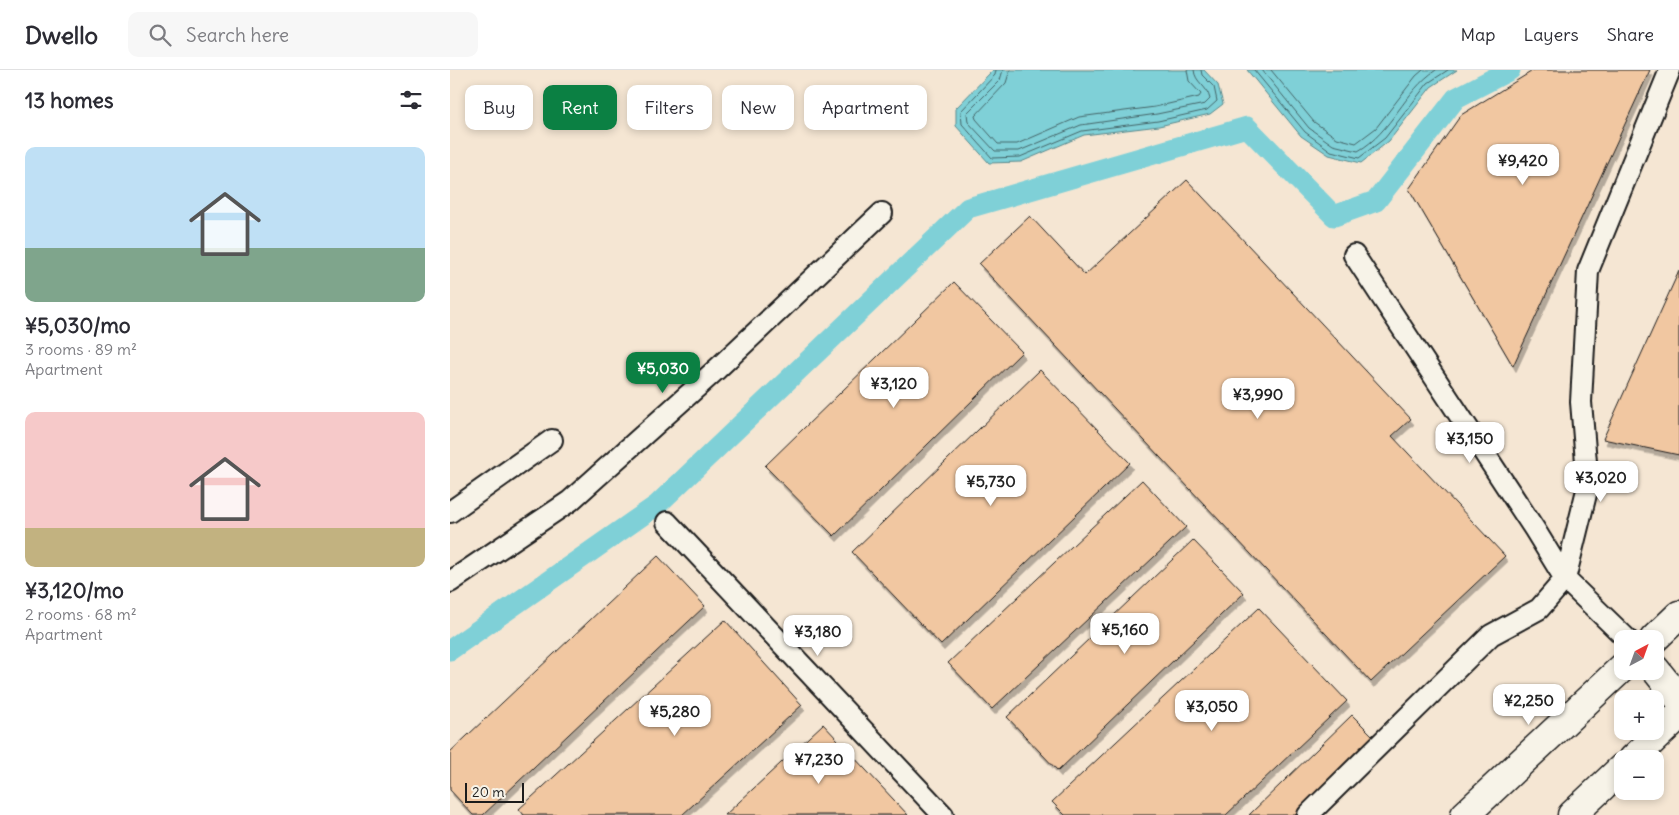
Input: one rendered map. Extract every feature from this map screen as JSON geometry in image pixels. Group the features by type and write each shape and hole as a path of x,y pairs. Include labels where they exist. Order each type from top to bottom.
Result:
{"main road":[{"path":"1663,630 1679,615"},
{"path":"1465,815 1614,675"},
{"path":"1663,680 1679,699"},
{"path":"1642,750 1679,715"},
{"path":"1572,815 1614,776"}],"street":[{"path":"1308,815 1491,636 1539,609 1565,579 1588,486 1581,402 1588,271 1670,70"},
{"path":"450,582 570,501 717,369 882,213"},
{"path":"1354,255 1535,530 1565,579 1618,630"},
{"path":"450,512 552,440"},
{"path":"667,522 943,815"}],"water":[{"path":"993,70 1204,70 1218,85 1223,104 1210,114 1159,126 1084,135 1021,162 989,163 956,126 956,108"},
{"path":"1247,70 1457,70 1431,87 1389,141 1361,163 1329,155 1301,136"}],"building":[{"path":"1534,70 1650,70 1513,366 1409,189 1461,115"},
{"path":"1187,180 1411,419 1392,436 1505,556 1371,682 979,264 1030,216 1085,275"},
{"path":"1679,271 1679,455 1603,439"},
{"path":"954,282 1022,352 834,536 765,466"},
{"path":"1040,370 1130,463 941,645 852,552"},
{"path":"1142,480 1186,527 992,709 948,663"},
{"path":"1193,540 1244,593 1058,771 1007,717"},
{"path":"658,556 705,606 483,815 473,815 450,790 450,752"},
{"path":"1259,608 1347,701 1226,815 1065,815 1052,802"},
{"path":"725,620 802,705 682,815 524,815 519,809"},
{"path":"1352,715 1375,738 1295,815 1249,815"},
{"path":"823,724 908,815 725,815"}],"waterway":[{"path":"450,650 657,505 968,208 1247,127 1334,216 1376,201 1456,98 1510,70"}]}
